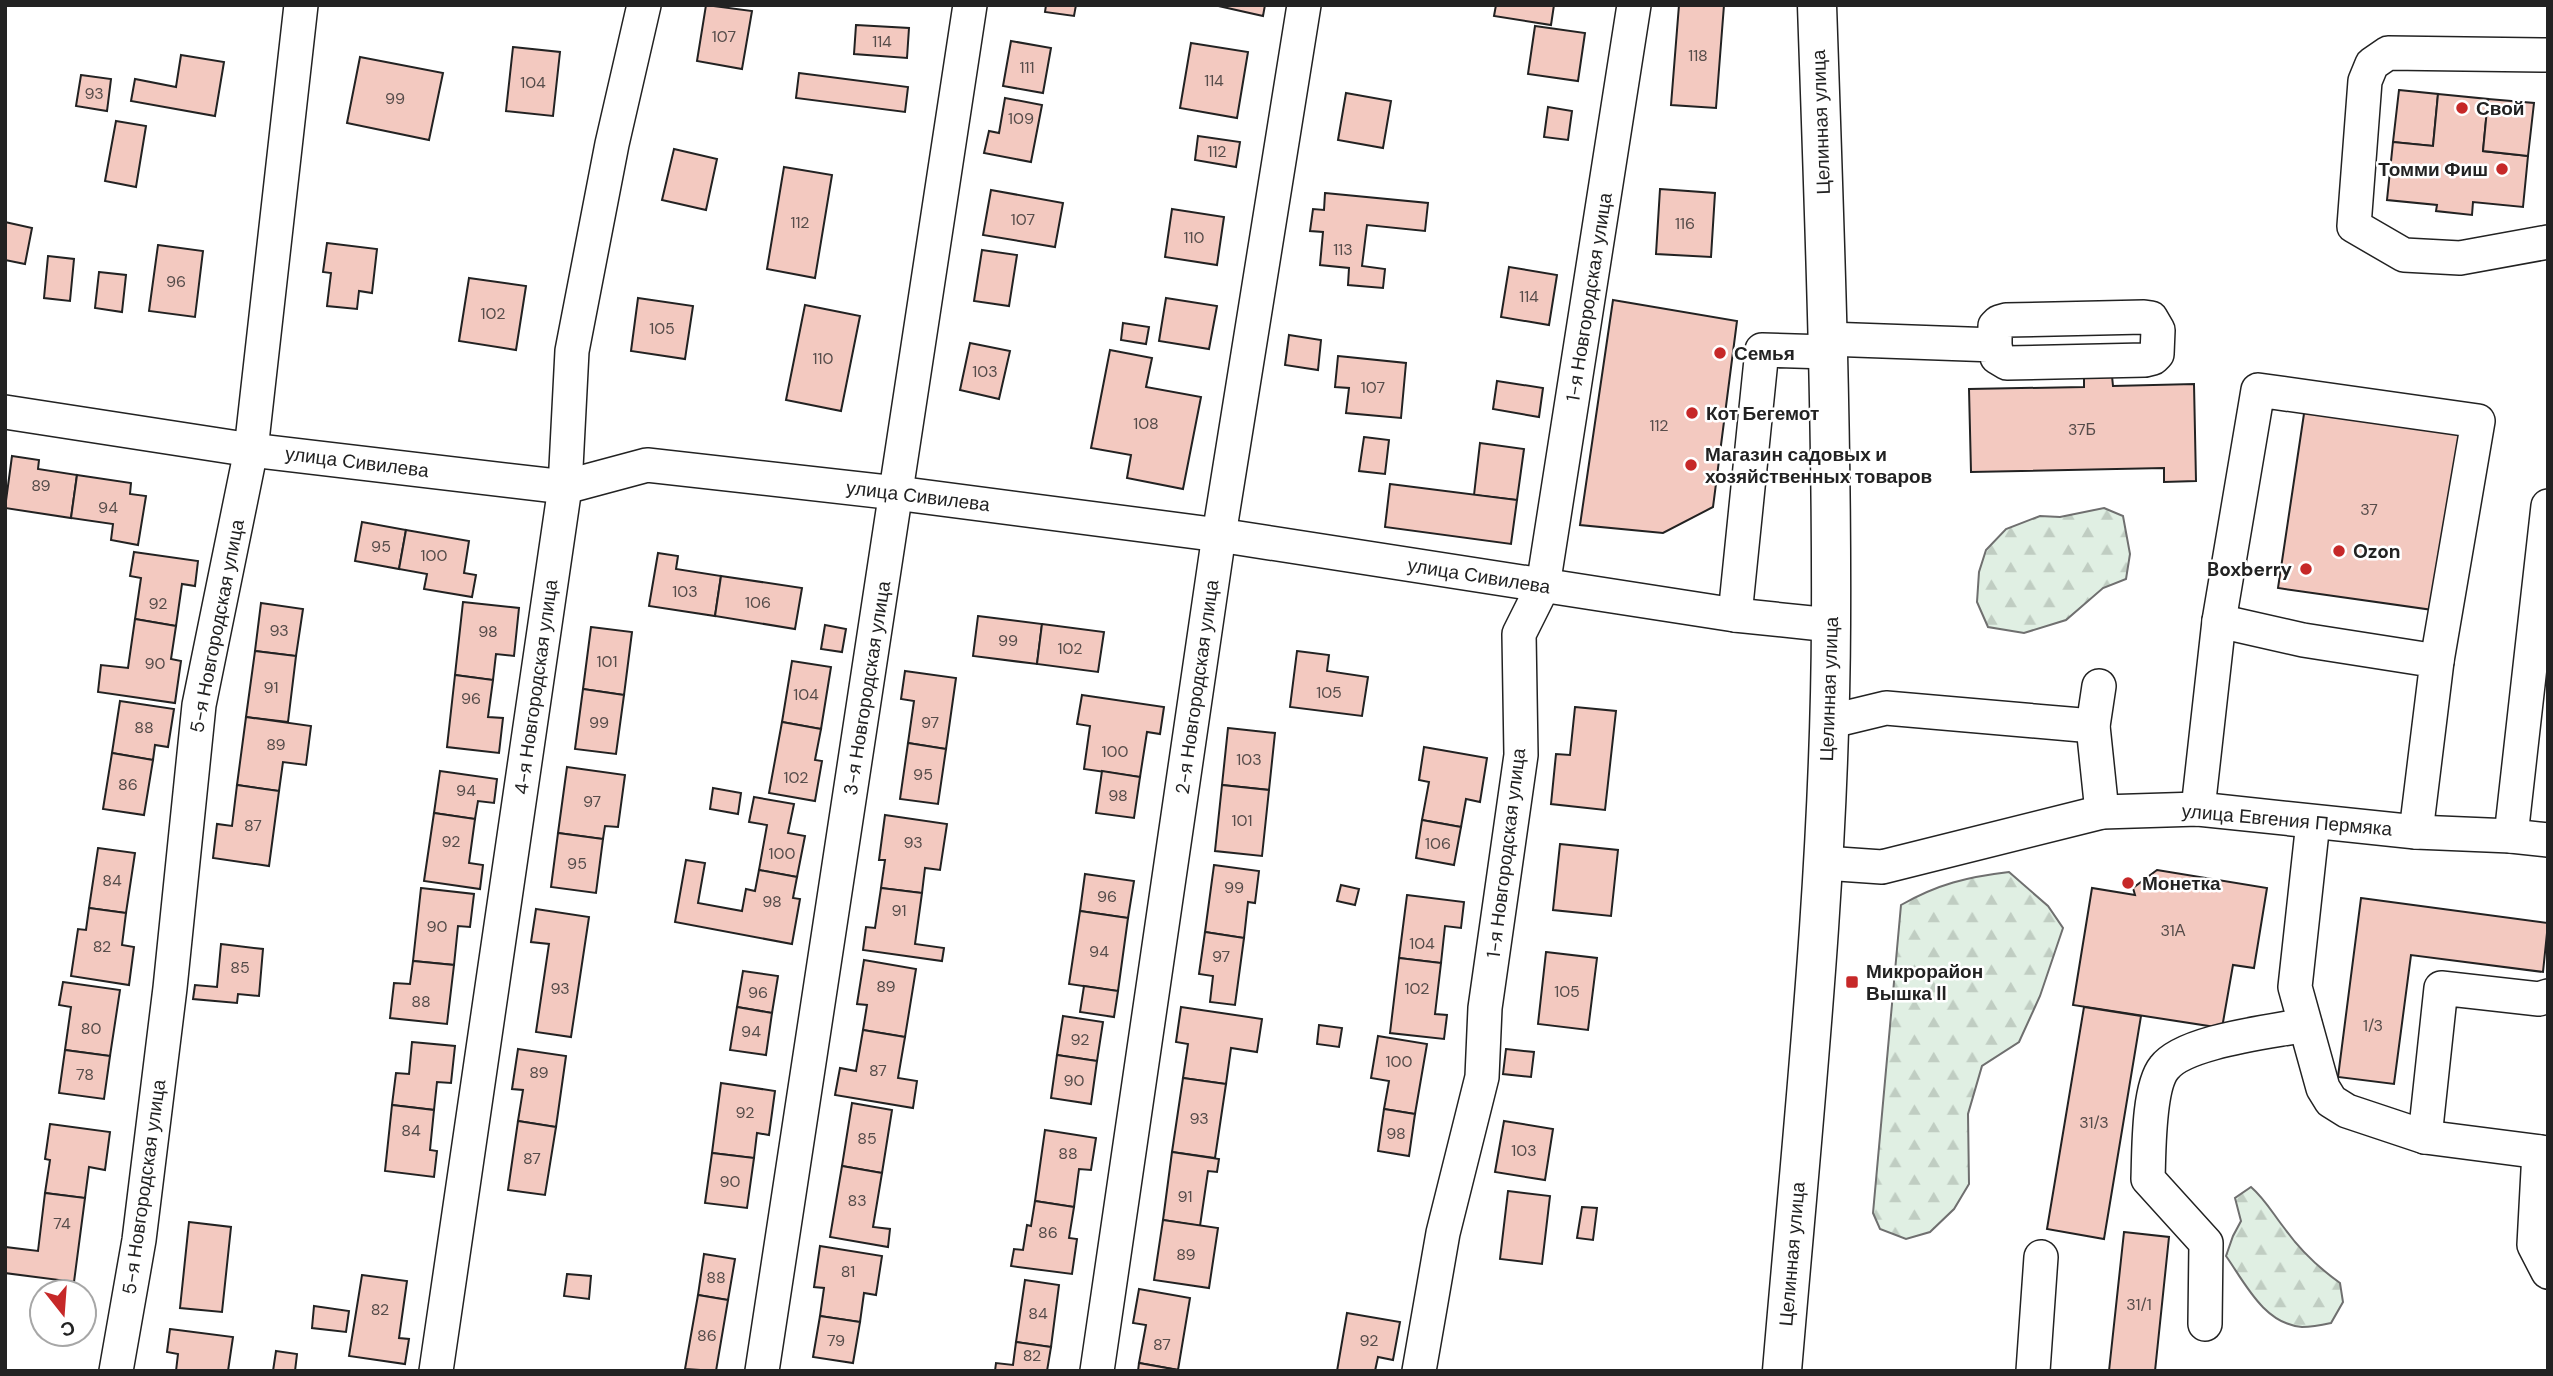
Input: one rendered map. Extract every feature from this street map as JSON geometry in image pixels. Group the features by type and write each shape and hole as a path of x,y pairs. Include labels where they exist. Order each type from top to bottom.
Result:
{"main road":[{"name":"Целинная улица","path":"1783,1371 1824,863 1831,625 1828,345 1817,5"}],"street":[{"name":"5-я Новгородская улица","path":"116,1371 139,1240 170,988 199,705 251,450 301,5"},
{"name":"4-я Новгородская улица","path":"436,1371 565,487 572,351 612,144 644,5"},
{"name":"3-я Новгородская улица","path":"762,1371 970,5"},
{"name":"2-я Новгородская улица","path":"1097,1371 1219,535 1304,5"},
{"name":"1-я Новгородская улица","path":"1419,1371 1443,1233 1482,1077 1485,1009 1521,755 1519,634 1544,586 1634,5"},
{"path":"2548,55 2388,53 2372,64 2364,81 2354,226 2404,255 2460,258 2548,243"},
{"path":"1735,615 1762,350 1828,345 1995,345"},
{"path":"2198,809 2219,621 2259,390 2478,421 2437,661 2416,832"},
{"name":"улица Сивилева","path":"5,412 251,450 565,487 647,465 896,493 1219,535 1735,615 1831,625"},
{"path":"2511,836 2548,506"},
{"path":"2219,621 2303,640 2437,661"},
{"path":"2099,686 2093,726 2102,812"},
{"path":"1828,722 1886,708 2093,726"},
{"name":"улица Евгения Пермяка","path":"1824,863 1882,867 2102,812 2198,809 2416,832 2548,840"},
{"path":"2313,822 2295,986 2323,1088 2331,1101 2347,1111 2425,1137 2544,1153 2534,1245 2548,1272"},
{"path":"2425,1137 2441,988 2539,999 2548,996"},
{"path":"2205,1325 2206,1243 2148,1179 2152,1100 2164,1068 2191,1048 2305,1025"},
{"path":"2034,1371 2041,1257"}],"green space":[{"path":"2104,508 2123,516 2130,554 2126,579 2103,588 2066,620 2024,633 1988,627 1977,602 1979,572 1986,550 2006,529 2040,516 2060,517"},
{"path":"2009,872 2048,906 2063,928 2040,996 2019,1042 1982,1066 1968,1114 1969,1184 1954,1209 1930,1232 1906,1239 1880,1229 1873,1213 1901,905 1953,882"},
{"path":"2251,1187 2303,1251 2340,1283 2343,1302 2331,1323 2302,1327 2277,1318 2248,1290 2226,1256 2241,1221 2235,1198"}],"building":[{"path":"706,5 752,11 742,69 697,61"},
{"path":"1046,5 1076,5 1074,16 1045,12"},
{"path":"1214,5 1265,5 1263,16"},
{"path":"1496,5 1554,5 1551,25 1494,16"},
{"path":"1679,5 1724,5 1716,108 1671,105"},
{"path":"856,25 909,28 907,58 854,54"},
{"path":"1535,26 1585,33 1578,81 1528,74"},
{"path":"1011,41 1051,48 1043,93 1003,86"},
{"path":"1191,43 1248,52 1237,118 1180,108"},
{"path":"513,47 560,52 553,116 506,111"},
{"path":"181,55 224,62 215,116 131,101 135,79 176,87"},
{"path":"360,57 443,73 429,140 347,123"},
{"path":"799,73 908,87 905,112 796,98"},
{"path":"81,75 111,79 107,111 76,106"},
{"path":"2399,90 2438,94 2433,146 2393,142"},
{"path":"1346,93 1391,101 1383,148 1338,140"},
{"path":"2438,94 2488,99 2483,151 2528,156 2523,207 2473,202 2472,215 2436,211 2437,205 2387,200 2393,142 2433,146"},
{"path":"1005,98 1042,105 1031,162 984,153 989,131 999,133"},
{"path":"2488,99 2534,103 2528,156 2483,151"},
{"path":"1548,107 1572,111 1568,140 1544,137"},
{"path":"116,121 146,126 136,187 105,181"},
{"path":"1198,136 1240,142 1236,167 1195,160"},
{"path":"674,149 717,159 706,210 662,200"},
{"path":"784,167 832,175 815,278 767,269"},
{"path":"1660,189 1715,193 1711,257 1656,254"},
{"path":"991,190 1063,203 1055,247 983,235"},
{"path":"1325,193 1428,203 1425,231 1367,225 1362,266 1385,269 1383,288 1348,285 1349,268 1320,265 1323,232 1310,231 1313,209 1324,210"},
{"path":"1172,209 1224,217 1217,265 1165,257"},
{"path":"5,222 32,228 25,264 5,260"},
{"path":"327,243 377,249 372,293 359,291 357,309 327,306 331,273 323,272"},
{"path":"158,245 203,251 195,317 149,311"},
{"path":"982,250 1017,255 1009,306 974,301"},
{"path":"48,256 74,259 70,301 44,298"},
{"path":"1509,267 1557,275 1549,325 1501,317"},
{"path":"99,272 126,275 122,312 95,308"},
{"path":"469,278 526,286 516,350 459,341"},
{"path":"638,298 693,306 685,359 631,351"},
{"path":"1166,298 1217,306 1209,349 1159,341"},
{"path":"1613,300 1737,321 1713,507 1663,533 1580,525"},
{"path":"805,305 860,316 841,411 786,400"},
{"path":"1123,323 1149,327 1146,344 1121,340"},
{"path":"1289,335 1321,340 1318,370 1285,365"},
{"path":"970,343 1010,351 999,399 960,390"},
{"path":"1110,350 1152,358 1146,387 1201,397 1183,489 1127,478 1131,455 1091,448"},
{"path":"1338,356 1406,363 1401,418 1346,413 1349,388 1335,387"},
{"path":"2084,376 2112,376 2113,386 2194,384 2196,481 2164,482 2164,468 1971,472 1969,389 2084,387"},
{"path":"1497,381 1543,388 1539,417 1493,409"},
{"path":"2305,407 2460,430 2433,610 2278,588"},
{"path":"1364,437 1389,440 1385,474 1359,471"},
{"path":"1480,443 1524,449 1517,500 1474,495"},
{"path":"12,456 39,460 38,469 77,475 71,518 5,508"},
{"path":"77,475 131,483 130,494 146,496 138,545 111,540 113,524 71,518"},
{"path":"1390,484 1517,500 1511,544 1385,527"},
{"path":"362,522 406,530 399,569 355,561"},
{"path":"406,530 469,541 464,573 476,575 472,597 424,589 427,574 399,569"},
{"path":"134,552 198,561 195,586 182,584 176,626 135,619 141,578 130,576"},
{"path":"658,553 678,556 676,569 721,576 715,616 649,606"},
{"path":"721,576 802,588 795,629 715,616"},
{"path":"463,602 519,608 514,656 496,654 493,680 455,675"},
{"path":"261,603 303,609 296,656 255,651"},
{"path":"978,616 1042,624 1037,664 973,656"},
{"path":"135,619 176,626 171,659 181,661 175,703 98,692 101,665 128,668"},
{"path":"1042,624 1104,632 1098,672 1037,664"},
{"path":"825,625 846,629 842,652 821,649"},
{"path":"591,627 632,632 624,695 583,689"},
{"path":"255,651 296,656 288,722 246,717"},
{"path":"1297,651 1329,655 1327,671 1368,677 1362,716 1290,707"},
{"path":"792,661 831,667 821,729 782,722"},
{"path":"905,671 956,678 946,749 908,743 914,701 901,699"},
{"path":"455,675 493,680 488,717 503,718 499,753 447,747"},
{"path":"583,689 624,695 616,754 575,749"},
{"path":"1082,695 1164,707 1160,734 1147,732 1140,777 1084,769 1090,726 1077,724"},
{"path":"120,701 174,709 168,747 155,745 153,760 112,753"},
{"path":"1575,707 1616,711 1605,810 1551,804 1556,754 1570,755"},
{"path":"246,717 311,726 306,765 283,762 279,791 237,785"},
{"path":"782,722 821,729 815,760 822,761 815,801 769,793"},
{"path":"1228,728 1275,733 1269,790 1222,785"},
{"path":"908,743 946,749 938,804 900,799"},
{"path":"1424,747 1487,758 1480,802 1466,799 1461,827 1422,820 1429,782 1419,780"},
{"path":"112,753 153,760 144,815 103,809"},
{"path":"567,767 625,775 618,827 605,826 603,839 558,833"},
{"path":"440,771 497,779 494,803 478,801 475,819 434,813"},
{"path":"1102,771 1140,777 1134,818 1096,813"},
{"path":"237,785 279,791 269,866 213,858 217,824 232,826"},
{"path":"1222,785 1269,790 1262,856 1215,851"},
{"path":"713,788 741,793 738,814 710,809"},
{"path":"754,797 794,804 788,833 805,836 797,877 759,870 767,825 749,822"},
{"path":"434,813 475,819 469,863 483,865 480,889 424,881"},
{"path":"885,815 947,824 940,870 925,868 922,893 881,888 885,860 879,860"},
{"path":"1422,820 1461,827 1454,865 1416,858"},
{"path":"558,833 603,839 596,893 551,887"},
{"path":"1560,844 1618,850 1611,916 1553,910"},
{"path":"98,848 135,853 126,913 89,908"},
{"path":"686,860 705,863 698,903 742,911 746,889 755,891 759,870 797,877 793,898 800,899 792,944 675,922"},
{"path":"1214,865 1259,871 1255,903 1248,902 1244,938 1205,932"},
{"path":"2157,870 2267,888 2254,968 2233,965 2222,1028 2073,1005 2092,888 2135,895 2133,888"},
{"path":"1085,874 1134,881 1128,918 1080,911"},
{"path":"1341,885 1359,889 1355,905 1337,901"},
{"path":"421,888 474,894 470,927 458,926 454,965 413,961"},
{"path":"881,888 922,893 915,944 944,948 942,961 863,950 866,927 875,928"},
{"path":"1407,895 1464,902 1461,928 1445,926 1441,963 1399,958"},
{"path":"2361,898 2548,923 2543,972 2411,955 2394,1084 2338,1077"},
{"path":"89,908 126,913 122,945 134,947 129,985 71,976 78,929 86,930"},
{"path":"536,909 589,917 571,1037 536,1032 549,944 531,942"},
{"path":"1080,911 1128,918 1118,991 1069,984"},
{"path":"1205,932 1244,938 1235,1005 1210,1002 1213,976 1199,974"},
{"path":"221,944 263,949 259,996 238,994 237,1003 193,999 195,985 217,987"},
{"path":"1546,952 1597,958 1588,1030 1538,1024"},
{"path":"1399,958 1441,963 1435,1014 1447,1015 1444,1039 1390,1033"},
{"path":"864,960 916,969 905,1037 863,1030 867,1005 857,1004"},
{"path":"413,961 454,965 447,1024 390,1018 394,983 410,984"},
{"path":"743,971 778,976 772,1013 737,1007"},
{"path":"63,982 120,990 110,1056 65,1050 71,1007 59,1005"},
{"path":"1084,986 1118,991 1114,1017 1080,1012"},
{"path":"737,1007 772,1013 766,1055 730,1050"},
{"path":"1181,1007 1262,1019 1257,1052 1231,1048 1226,1084 1183,1078 1188,1044 1176,1042"},
{"path":"2084,1007 2141,1016 2104,1239 2047,1229"},
{"path":"1063,1016 1103,1022 1097,1061 1057,1055"},
{"path":"1319,1025 1342,1028 1339,1047 1317,1044"},
{"path":"863,1030 905,1037 898,1078 917,1081 913,1108 835,1095 840,1068 856,1071"},
{"path":"1378,1036 1427,1044 1415,1114 1384,1109 1389,1081 1371,1078"},
{"path":"412,1042 455,1046 451,1083 437,1082 434,1110 392,1105 396,1073 409,1074"},
{"path":"518,1049 566,1056 556,1127 518,1121 523,1090 512,1089"},
{"path":"1506,1049 1534,1052 1531,1077 1503,1074"},
{"path":"65,1050 110,1056 104,1099 59,1093"},
{"path":"1057,1055 1097,1061 1091,1104 1051,1098"},
{"path":"1183,1078 1226,1084 1215,1158 1172,1152"},
{"path":"721,1083 775,1091 769,1135 757,1133 754,1158 712,1153"},
{"path":"852,1103 892,1110 882,1173 842,1166"},
{"path":"392,1105 434,1110 430,1150 437,1151 434,1177 385,1171"},
{"path":"1384,1109 1415,1114 1409,1156 1378,1151"},
{"path":"518,1121 556,1127 545,1195 508,1190"},
{"path":"1504,1121 1553,1129 1545,1180 1495,1172"},
{"path":"50,1124 110,1132 105,1170 89,1167 85,1198 45,1193 50,1160 45,1159"},
{"path":"1045,1130 1096,1138 1091,1170 1079,1169 1074,1207 1035,1201"},
{"path":"1172,1152 1219,1159 1217,1172 1208,1171 1200,1226 1163,1220"},
{"path":"712,1153 754,1158 747,1208 705,1203"},
{"path":"842,1166 882,1173 873,1227 890,1229 888,1247 830,1237"},
{"path":"1508,1191 1550,1196 1542,1264 1500,1259"},
{"path":"45,1193 85,1198 75,1278 43,1278 5,1273 5,1247 38,1251"},
{"path":"1035,1201 1074,1207 1069,1238 1077,1239 1072,1274 1011,1266 1014,1249 1023,1250"},
{"path":"1582,1207 1597,1208 1593,1240 1577,1238"},
{"path":"1163,1220 1218,1228 1209,1288 1154,1280"},
{"path":"189,1222 231,1227 222,1312 180,1308"},
{"path":"2124,1232 2169,1237 2155,1371 2109,1371"},
{"path":"820,1246 882,1256 876,1295 864,1293 860,1322 820,1316 824,1288 814,1287"},
{"path":"704,1254 735,1259 728,1300 698,1295"},
{"path":"567,1274 591,1276 589,1299 564,1296"},
{"path":"362,1275 407,1281 399,1338 409,1339 405,1364 349,1356"},
{"path":"1025,1280 1059,1285 1051,1347 1016,1342"},
{"path":"1139,1289 1190,1298 1178,1370 1139,1363 1146,1325 1133,1323"},
{"path":"698,1295 728,1300 716,1371 685,1369"},
{"path":"314,1306 349,1311 346,1332 312,1328"},
{"path":"1347,1313 1400,1322 1393,1360 1378,1357 1375,1371 1337,1371"},
{"path":"820,1316 860,1322 853,1363 813,1357"},
{"path":"170,1329 233,1337 228,1371 176,1371 178,1354 167,1352"},
{"path":"1016,1342 1051,1347 1047,1371 995,1371 996,1363 1013,1365"},
{"path":"276,1351 297,1354 295,1371 273,1371"},
{"path":"1139,1363 1178,1370 1138,1371"}],"place":[{"name":"Свой","path":"2462,108"},
{"name":"Томми Фиш","path":"2502,169"},
{"name":"Семья","path":"1720,353"},
{"name":"Кот Бегемот","path":"1692,413"},
{"name":"Магазин садовых и хозяйственных товаров","path":"1691,465"},
{"name":"Ozon","path":"2339,551"},
{"name":"Boxberry","path":"2306,569"},
{"name":"Монетка","path":"2128,883"},
{"name":"Микрорайон Вышка II","path":"1852,982"}]}
